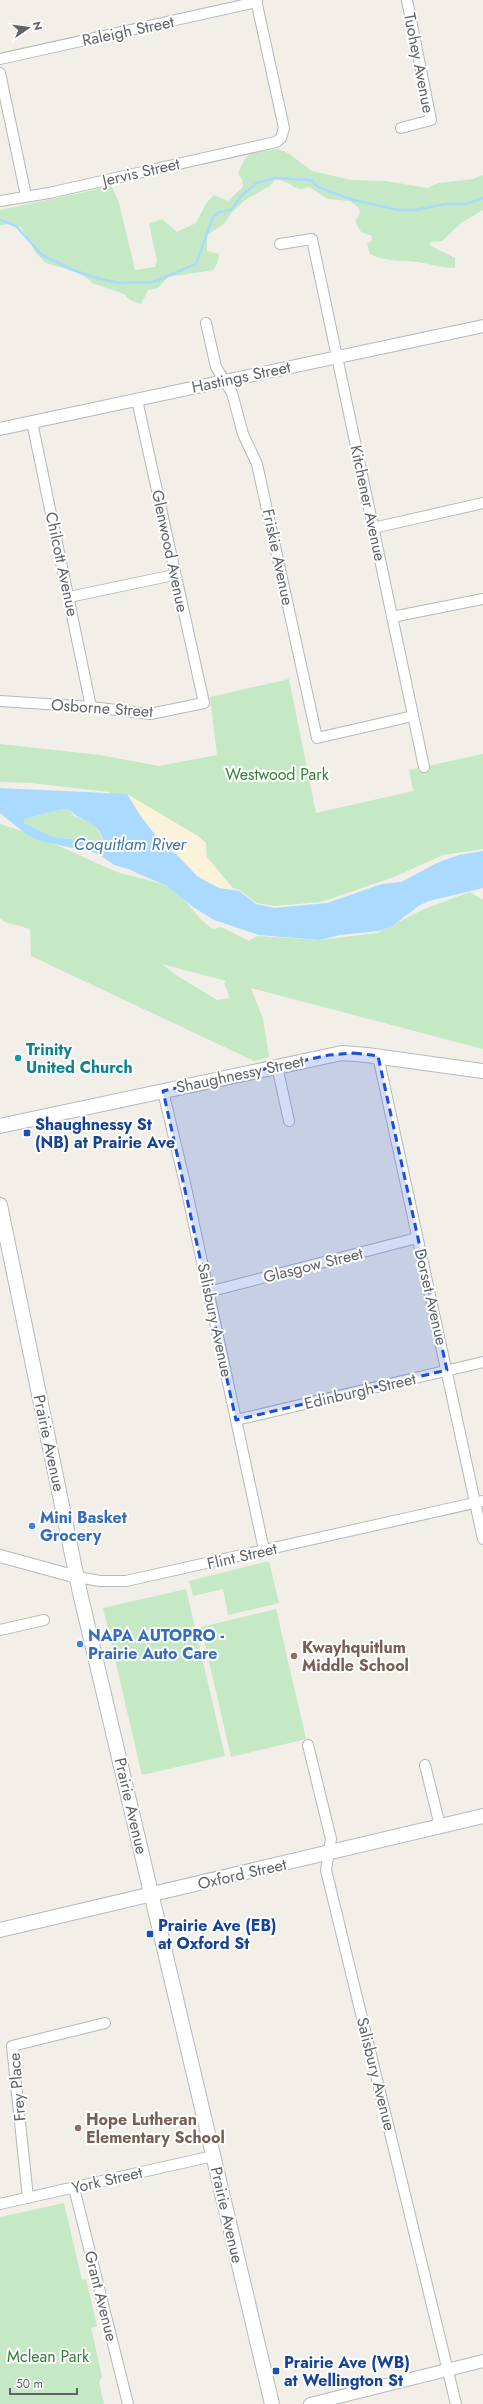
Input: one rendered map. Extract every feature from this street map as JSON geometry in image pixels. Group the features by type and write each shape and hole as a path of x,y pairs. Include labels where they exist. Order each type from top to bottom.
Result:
{"main road":[{"name":"Shaughnessy Street","path":"0,1126 342,1053 378,1056 483,1071"},
{"name":"Prairie Avenue","path":"0,1206 77,1576 272,2404"},
{"name":"Oxford Street","path":"0,1930 483,1816"}],"street":[{"name":"Tuohey Avenue","path":"400,128 431,120 407,0"},
{"name":"Raleigh Street","path":"0,59 257,1"},
{"name":"Jervis Street","path":"0,202 80,186 276,142 281,138 284,128 257,1"},
{"path":"0,73 26,196"},
{"name":"Kitchener Avenue","path":"280,244 312,239 424,767"},
{"name":"Friskie Avenue","path":"206,324 216,367 232,393 243,434 257,464 317,738 413,716"},
{"name":"Hastings Street","path":"0,429 483,326"},
{"name":"Glenwood Avenue","path":"137,400 174,575 204,703"},
{"name":"Chilcott Avenue","path":"32,422 91,707"},
{"path":"373,528 483,504"},
{"path":"69,597 174,575"},
{"path":"392,617 483,600"},
{"name":"Osborne Street","path":"0,701 91,707 150,714 204,703"},
{"name":"Dorset Avenue","path":"378,1056 417,1238 479,1502 483,1538"},
{"path":"278,1066 289,1121"},
{"name":"Salisbury Avenue","path":"163,1091 264,1550"},
{"name":"Glasgow Street","path":"208,1292 417,1238"},
{"name":"Edinburgh Street","path":"236,1420 483,1362"},
{"name":"Flint Street","path":"0,1556 100,1581 126,1581 479,1502"},
{"path":"0,1630 44,1620"},
{"name":"Salisbury Avenue","path":"308,1744 331,1839 326,1870 456,2404"},
{"path":"426,1765 440,1826"},
{"name":"Frey Place","path":"28,2198 12,2046 104,2023"},
{"name":"York Street","path":"0,2204 213,2156"},
{"name":"Grant Avenue","path":"74,2188 128,2404"},
{"path":"310,2404 483,2361"}],"highlighted area":[{"path":"354,1053 378,1056 447,1370 236,1420 163,1091 329,1055"}],"green space":[{"path":"278,149 288,153 312,171 351,180 386,181 427,188 439,183 473,179 483,175 483,210 461,223 442,241 431,242 429,245 455,258 455,268 441,267 418,262 387,260 370,254 367,244 372,240 372,236 361,232 355,221 360,214 359,208 350,201 328,199 309,187 301,189 293,187 292,185 276,178 270,186 245,200 232,212 224,224 207,235 207,251 219,254 218,262 213,270 168,277 158,288 148,290 141,304 130,300 124,294 92,283 87,278 76,272 46,263 36,253 21,227 9,224 0,225 0,210 94,190 111,184 119,203 135,270 155,267 157,260 149,224 162,219 177,232 196,223 207,202 214,195 228,201 243,187 242,179 238,173 246,157 255,152"},
{"name":"Westwood Park","path":"289,679 316,813 413,791 409,770 483,754 483,849 443,855 394,877 321,902 275,906 256,903 240,890 233,888 207,857 206,843 109,792 31,783 0,782 0,744 100,755 159,766 217,755 210,697"},
{"path":"63,809 69,809 74,816 94,824 105,843 53,837 24,823 24,819"},
{"path":"0,824 42,839 117,872 166,886 185,900 200,918 213,929 221,927 249,941 257,936 320,940 377,933 424,909 470,892 483,900 483,1049 251,988 263,1019 269,1057 254,1061 31,956 30,929 5,922 0,918","holes":["162,964 226,981 224,983 230,998 217,1000 176,975"]},
{"path":"269,1561 279,1603 228,1615 223,1589 193,1596 189,1581"},
{"path":"186,1589 225,1756 142,1775 103,1608"},
{"path":"276,1609 306,1739 231,1757 201,1627"},
{"name":"Mclean Park","path":"64,2203 82,2280 86,2279 97,2326 91,2328 102,2376 99,2382 104,2404 0,2404 0,2217"}],"sand":[{"path":"127,794 198,836 206,843 205,855 232,889 208,883 195,873 174,852 161,843"}],"water":[{"name":"Coquitlam River","path":"0,788 127,794 140,815 162,844 178,856 197,876 219,888 239,891 256,904 274,908 327,903 382,884 401,882 439,862 459,855 483,851 483,888 429,901 420,905 391,927 378,931 340,935 320,940 259,935 214,920 193,907 167,886 128,869 114,865 99,854 41,841 27,835 0,813","holes":["63,809 69,809 78,817 93,825 105,843 53,837 24,823 24,819"]}],"waterway":[{"path":"0,220 16,226 42,255 73,270 100,279 120,283 153,282 196,264 213,217 219,212 231,210 241,196 257,183 275,178 311,180 318,187 353,200 399,210 415,210 445,204 466,204 483,198"}],"place":[{"name":"Trinity United Church","path":"18,1058"},
{"name":"Shaughnessy St (NB) at Prairie Ave","path":"27,1133"},
{"name":"Mini Basket Grocery","path":"32,1526"},
{"name":"NAPA AUTOPRO - Prairie Auto Care","path":"80,1644"},
{"name":"Kwayhquitlum Middle School","path":"294,1656"},
{"name":"Prairie Ave (EB) at Oxford St","path":"150,1934"},
{"name":"Hope Lutheran Elementary School","path":"78,2128"},
{"name":"Prairie Ave (WB) at Wellington St","path":"276,2371"}]}
